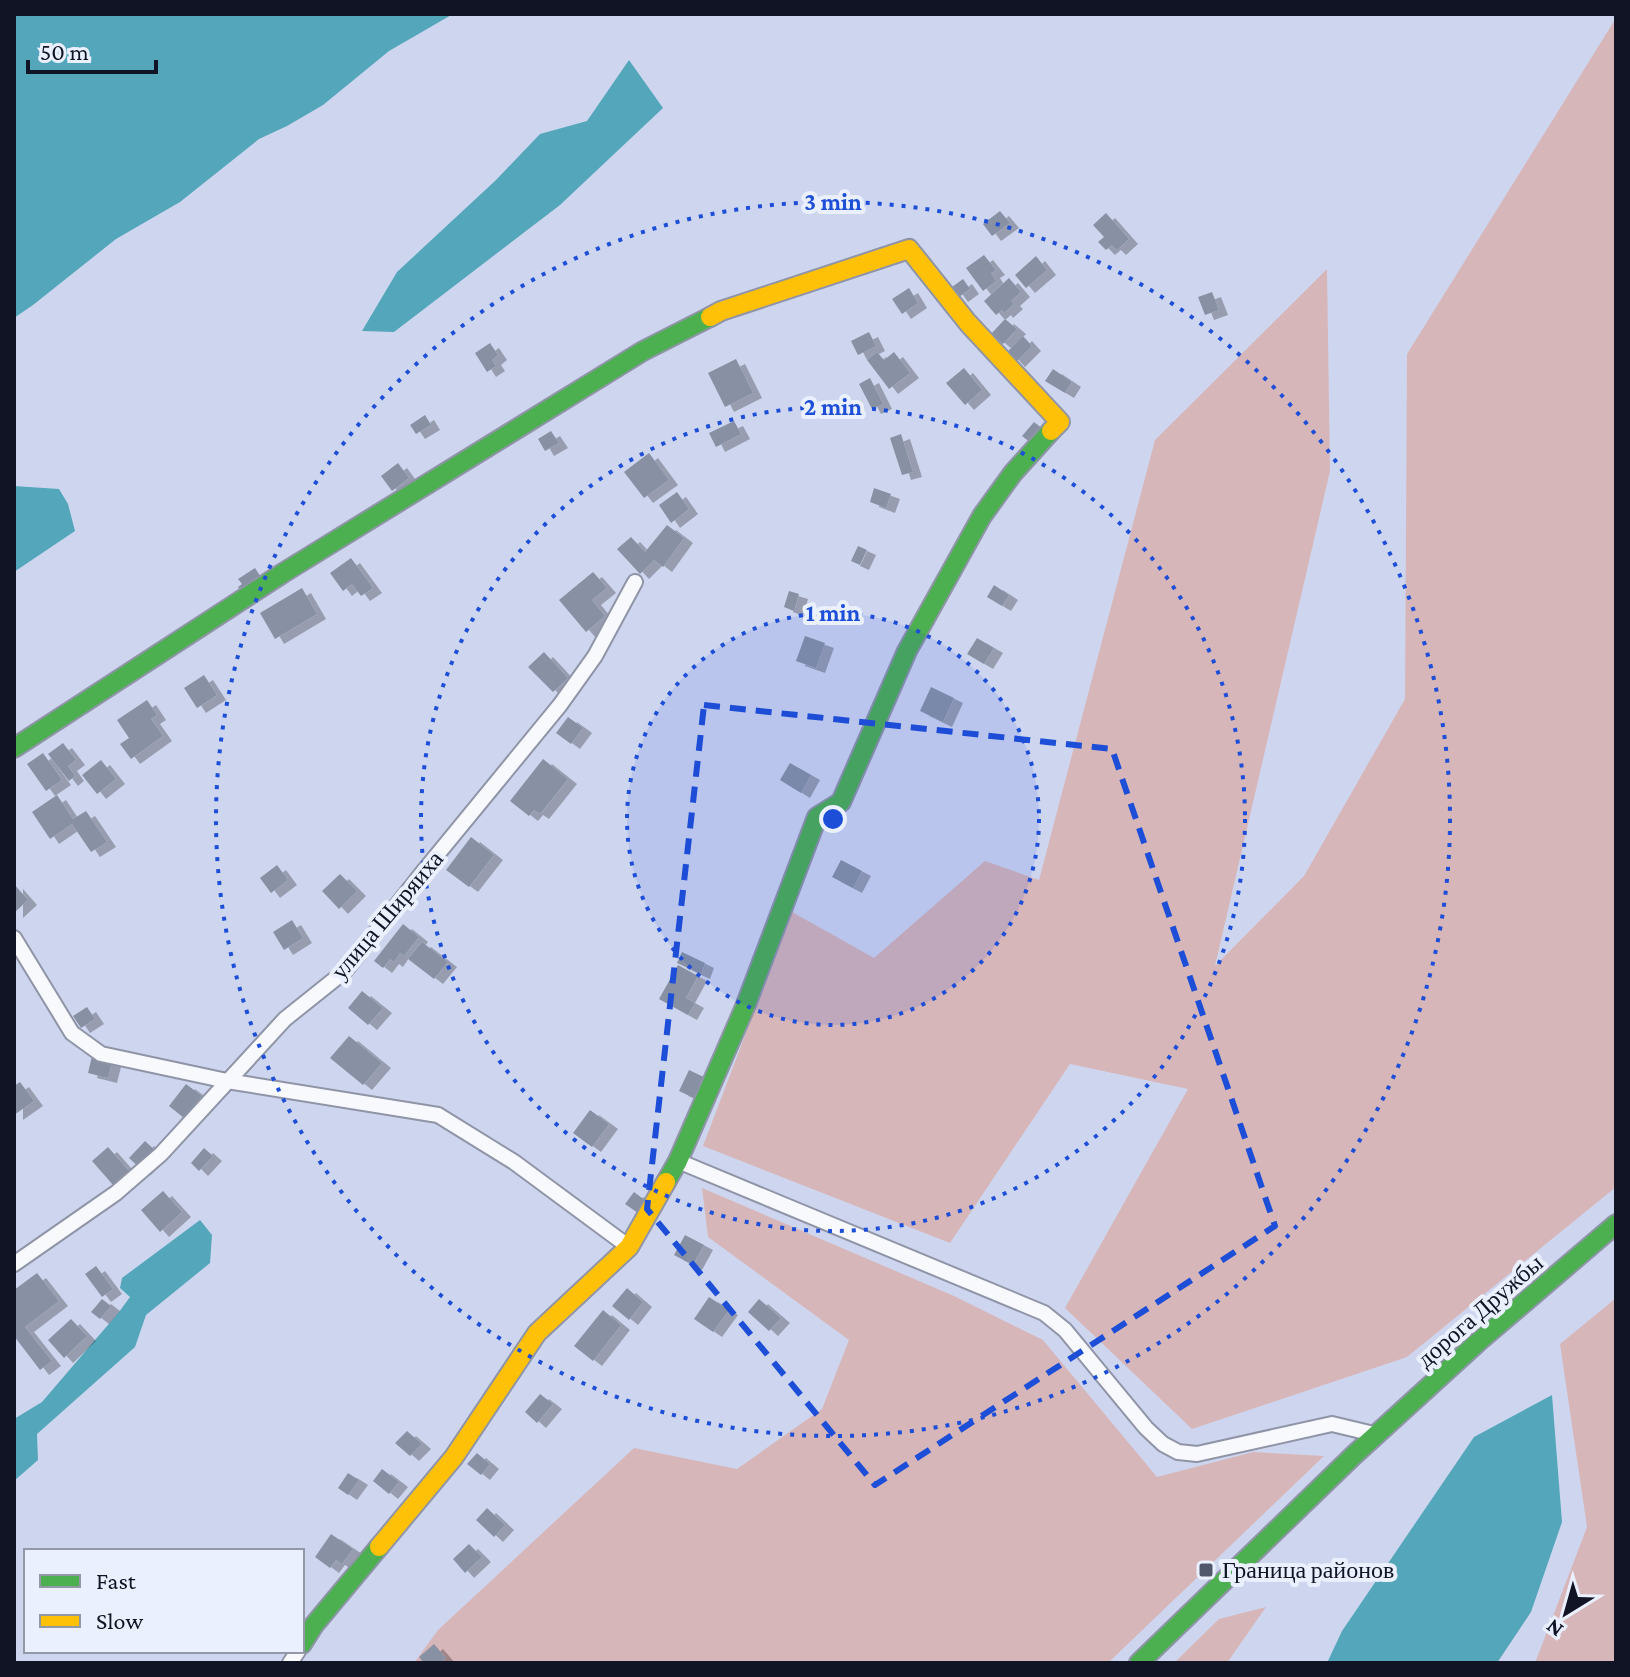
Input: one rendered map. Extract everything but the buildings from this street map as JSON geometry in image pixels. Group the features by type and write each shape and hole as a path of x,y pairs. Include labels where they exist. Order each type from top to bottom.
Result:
{"street":[{"path":"14,748 283,573 643,351 721,311 909,249 968,323 1060,422 1013,473 982,516 907,651 841,802 817,817 745,1007 678,1161 629,1247 537,1333 454,1457 304,1641"},
{"name":"улица Ширяиха","path":"14,1264 116,1193 150,1164 285,1019 345,971 560,705 595,656 635,582"},
{"path":"14,938 72,1033 101,1054 227,1081 438,1115 514,1162 629,1247"},
{"path":"678,1161 1044,1313 1065,1330 1146,1428 1163,1444 1178,1452 1197,1454 1332,1424 1378,1435"},
{"name":"дорога Дружбы","path":"1139,1663 1354,1455 1478,1342 1616,1224"}],"highlighted area":[{"path":"704,705 1112,749 1275,1226 875,1485 647,1209"}],"shaded area":[{"path":"1616,18 1616,1187 1407,1357 1192,1429 1065,1308 1188,1089 1070,1064 950,1243 703,1146 792,912 874,958 985,861 1039,880 1155,440 1327,269 1330,471 1215,966 1304,876 1405,699 1407,354"},
{"path":"702,1188 954,1296 1043,1340 1157,1477 1253,1452 1324,1456 1108,1663 414,1663 438,1630 634,1448 737,1469 822,1409 849,1340 708,1237"},
{"path":"1616,1298 1616,1663 1535,1663 1587,1527 1560,1344"},
{"path":"1266,1607 1227,1663 1174,1663 1219,1619"}],"water":[{"path":"14,14 453,14 389,51 323,105 259,139 180,202 116,239 14,318"},
{"path":"629,60 663,108 560,205 394,332 362,331 397,272 496,180 540,134 587,121"},
{"path":"14,486 59,489 68,504 75,531 14,572"},
{"path":"200,1220 212,1235 210,1263 146,1315 135,1347 37,1434 38,1460 14,1481 14,1419 42,1402 119,1312 130,1297 120,1288 122,1278"},
{"path":"1552,1395 1562,1522 1531,1612 1497,1663 1327,1663 1342,1631 1474,1437"}],"traffic: fast":[{"path":"14,748 283,573 643,351 710,317"},
{"path":"666,1182 745,1007 817,817 841,802 907,651 982,516 1013,473 1051,431"},
{"path":"1139,1663 1354,1455 1478,1342 1616,1224"},
{"path":"304,1641 379,1547"}],"traffic: slow":[{"path":"710,317 909,249 968,323 1060,422 1051,431"},
{"path":"379,1547 454,1457 537,1333 629,1247 666,1182"}],"place":[{"name":"Граница районов","path":"1206,1570"}]}
